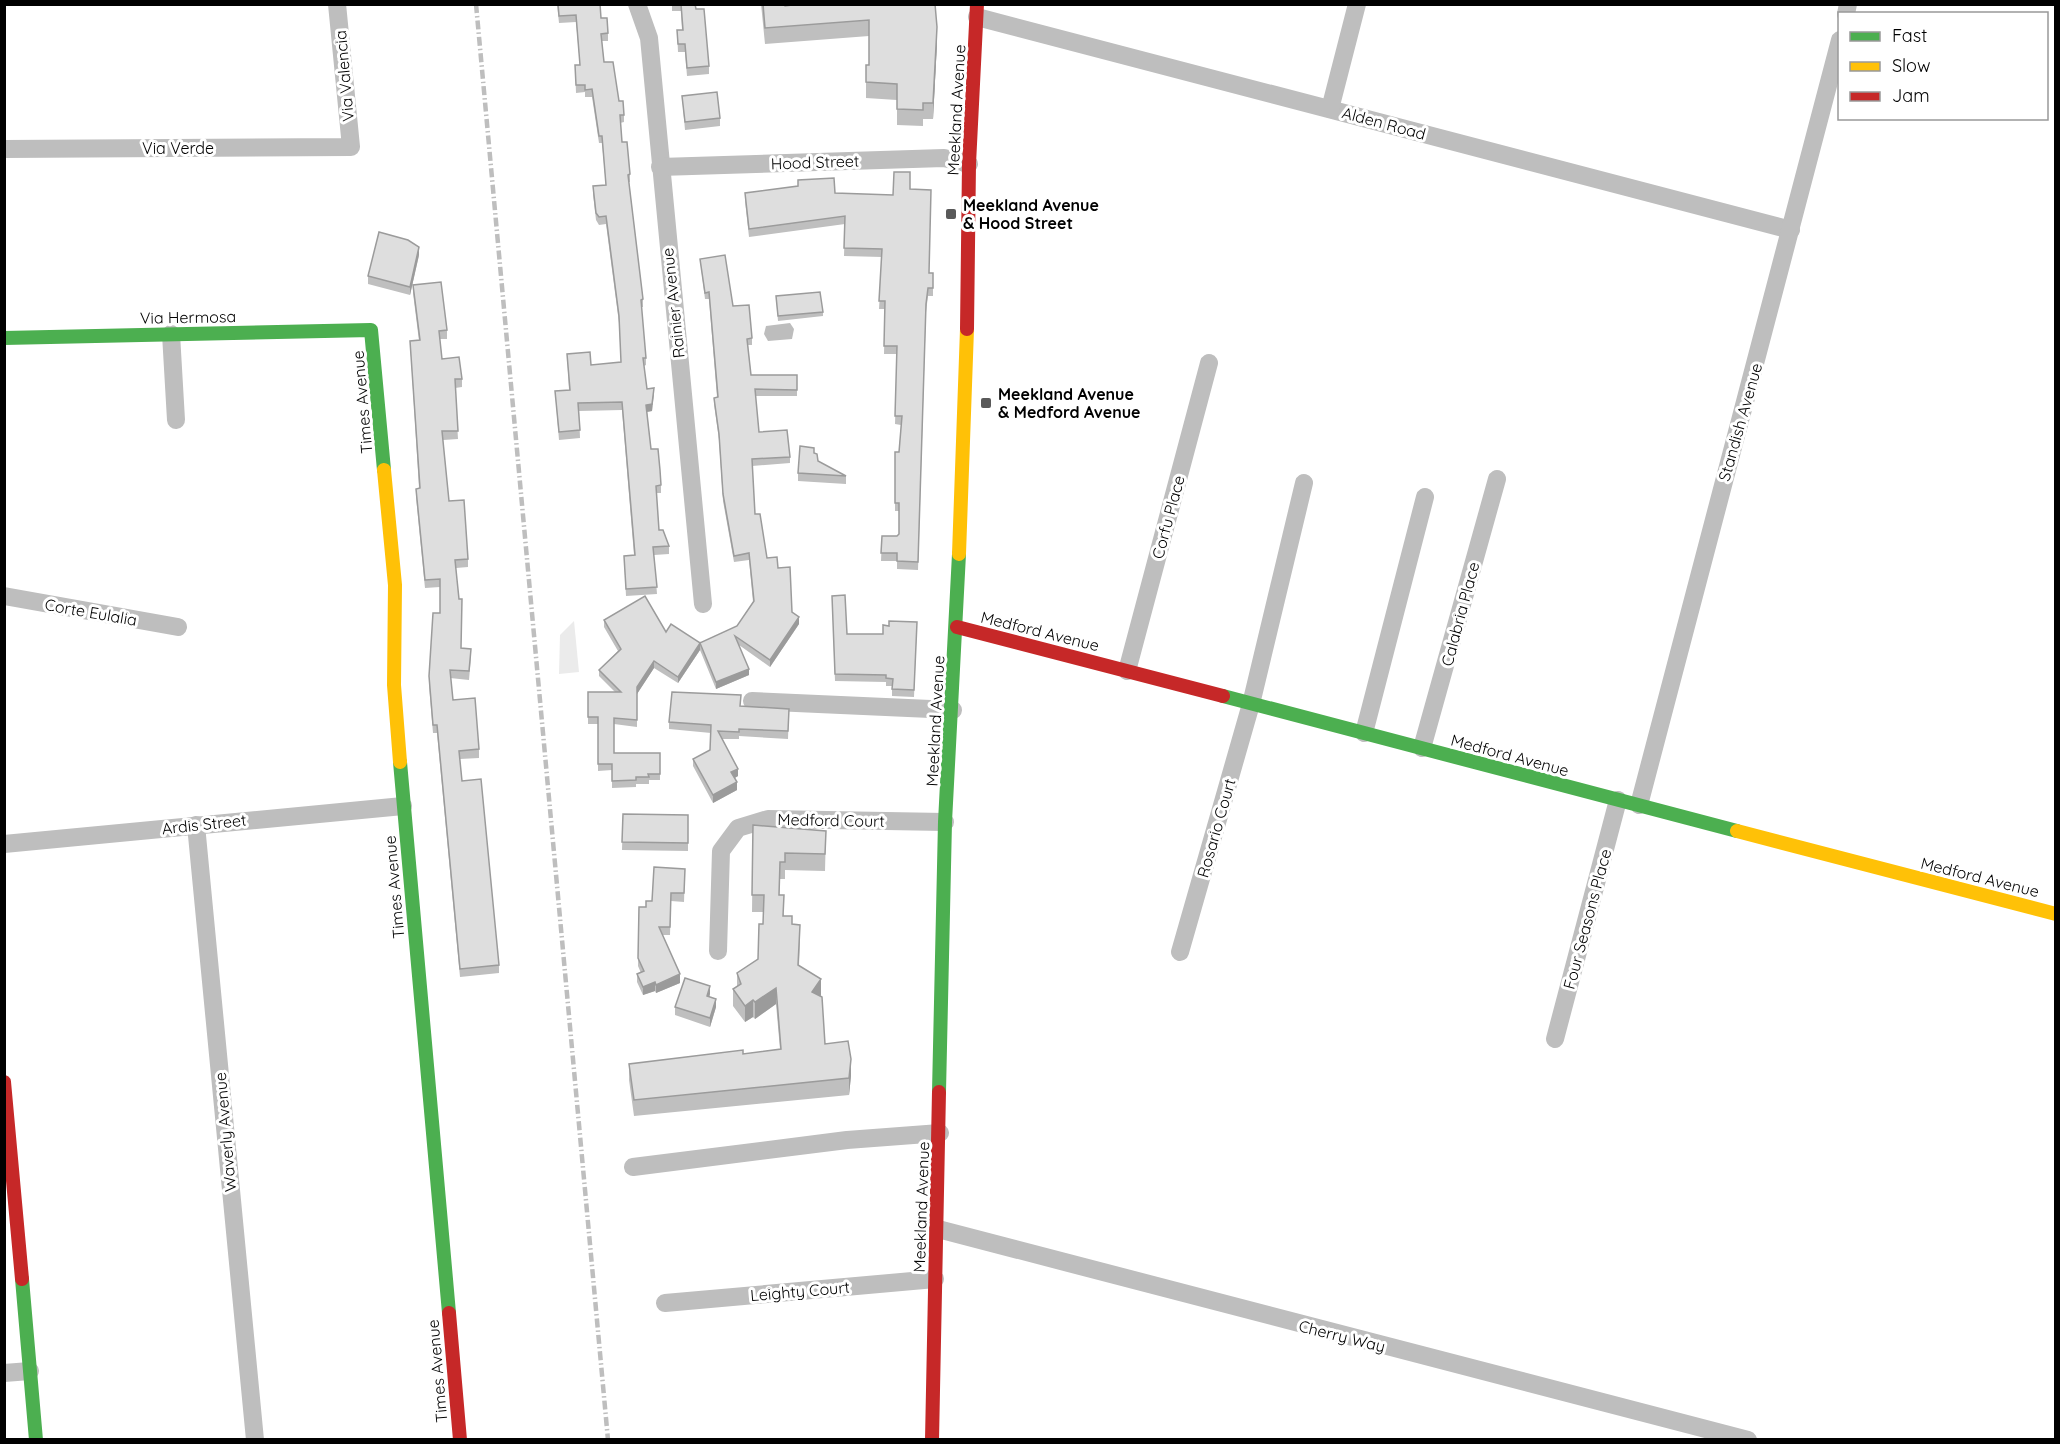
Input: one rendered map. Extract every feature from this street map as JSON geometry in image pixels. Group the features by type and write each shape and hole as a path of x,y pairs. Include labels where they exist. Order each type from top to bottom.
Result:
{"street":[{"name":"Via Valencia","path":"337,4 351,147"},
{"name":"Rainier Avenue","path":"637,4 649,38 704,604"},
{"path":"1330,109 1357,4"},
{"name":"Alden Road","path":"977,11 1330,109 1791,230"},
{"name":"Meekland Avenue","path":"932,1440 945,822 957,627 967,321 969,164 977,11"},
{"name":"Standish Avenue","path":"1639,805 1838,44"},
{"name":"Via Verde","path":"4,149 351,147"},
{"name":"Hood Street","path":"660,167 944,158 969,164"},
{"name":"Via Hermosa","path":"4,338 371,330"},
{"name":"Times Avenue","path":"371,330 395,585 394,685 403,806 460,1440"},
{"path":"171,334 176,420"},
{"name":"Corfu Place","path":"1127,671 1209,363"},
{"name":"Calabria Place","path":"1422,748 1497,479"},
{"name":"Rosario Court","path":"1180,952 1251,704 1304,483"},
{"path":"1364,733 1425,496"},
{"name":"Corte Eulalia","path":"4,596 178,627"},
{"name":"Medford Avenue","path":"957,627 1618,800 2054,908"},
{"path":"752,701 953,710"},
{"name":"Four Seasons Place","path":"1556,1039 1618,800"},
{"name":"Ardis Street","path":"4,844 403,806"},
{"name":"Medford Court","path":"718,951 721,851 738,828 768,819 945,822"},
{"name":"Waverly Avenue","path":"196,825 255,1440"},
{"path":"4,1082 36,1440"},
{"path":"633,1167 848,1140 940,1133"},
{"name":"Cherry Way","path":"938,1229 1748,1440"},
{"name":"Leighty Court","path":"665,1303 935,1280"},
{"path":"4,1373 30,1371"}],"shaded area":[{"path":"790,323 794,329 792,339 768,341 764,334 766,326"},
{"path":"574,621 579,672 559,674 560,635"}],"building":[{"path":"558,4 600,4 601,18 607,18 608,33 601,34 604,62 613,62 619,101 623,101 624,115 620,115 622,142 627,142 630,174 628,175 643,299 641,300 646,358 643,358 647,389 654,388 652,404 646,405 651,449 658,449 661,485 656,486 659,530 663,530 669,546 653,547 657,587 626,589 624,556 635,555 622,402 578,403 580,430 559,432 555,391 570,390 567,354 590,352 591,365 621,362 619,316 606,216 599,217 596,213 593,186 606,185 602,136 599,136 592,89 585,90 585,85 576,85 575,65 580,65 576,15 559,16"},
{"path":"681,4 695,4 696,9 704,9 709,66 687,68 685,44 678,44 677,30 683,30"},
{"path":"763,4 784,4 785,6 935,4 937,27 933,103 923,103 923,110 897,109 897,84 866,82 866,65 869,65 869,20 765,28"},
{"path":"717,92 720,118 685,122 682,96"},
{"path":"894,172 910,172 910,189 931,190 929,273 933,273 933,288 928,288 926,304 918,562 897,561 897,553 881,553 882,536 899,534 899,503 895,503 895,452 899,452 902,416 895,416 897,346 884,346 885,301 879,301 882,249 844,248 845,216 749,229 745,193 798,186 798,180 834,178 835,193 893,195"},
{"path":"379,232 408,240 419,247 410,287 368,276"},
{"path":"725,255 733,306 749,305 752,338 747,339 751,375 797,375 797,390 755,389 759,432 787,430 790,457 752,459 755,514 760,514 767,558 777,557 778,568 790,567 792,612 799,617 770,660 735,636 749,669 716,682 700,643 737,626 754,601 749,553 734,556 723,494 714,398 718,397 709,292 705,293 700,259"},
{"path":"441,282 447,330 439,331 442,359 459,357 462,379 455,379 458,431 442,431 449,501 464,500 468,559 455,560 459,599 462,599 461,648 471,649 469,671 450,670 453,700 475,698 479,749 459,751 462,781 481,779 499,965 460,969 437,725 433,725 429,676 433,613 440,613 440,579 425,580 416,489 420,488 410,341 420,340 413,285"},
{"path":"820,292 823,312 778,316 776,296"},
{"path":"800,446 814,448 818,461 846,476 798,473"},
{"path":"845,595 847,634 883,634 883,625 889,626 889,621 917,622 914,690 892,689 893,679 886,678 886,675 835,674 832,596"},
{"path":"645,596 666,632 671,624 700,643 678,677 654,661 637,687 637,720 614,718 614,753 660,753 660,774 636,777 636,780 612,781 612,764 598,764 598,717 588,717 588,692 621,692 599,670 621,649 604,620"},
{"path":"672,692 741,695 740,706 789,709 788,731 739,729 739,732 718,731 738,769 731,772 737,782 713,795 693,759 710,750 711,725 669,722"},
{"path":"623,814 688,815 688,843 622,842"},
{"path":"753,825 826,831 825,854 785,853 785,862 780,862 779,895 784,895 783,916 792,916 792,924 800,925 798,965 821,979 812,992 822,997 825,1044 848,1041 851,1059 849,1078 634,1100 629,1064 743,1050 743,1054 781,1049 776,988 745,1006 733,989 741,984 737,973 758,959 759,924 763,924 764,895 752,895"},
{"path":"654,867 685,869 684,893 671,893 670,927 659,927 680,974 656,985 655,982 643,987 637,974 644,971 638,958 639,907 646,907 646,901 652,901"},
{"path":"685,978 710,986 707,996 716,999 710,1018 675,1007"}],"railway":[{"path":"476,4 608,1440"}],"traffic: fast":[{"path":"4,338 371,330 384,470"},
{"path":"939,1092 945,822 959,554"},
{"path":"1223,696 1737,831"},
{"path":"400,762 449,1313"},
{"path":"22,1279 36,1440"}],"traffic: slow":[{"path":"959,554 967,329"},
{"path":"384,470 395,585 394,685 400,762"},
{"path":"1737,831 2056,914"}],"traffic: jam":[{"path":"967,329 969,164 977,4"},
{"path":"957,627 1223,696"},
{"path":"4,1082 22,1279"},
{"path":"932,1440 939,1092"},
{"path":"449,1313 460,1440"}],"place":[{"name":"Meekland Avenue & Hood Street","path":"951,214"},
{"name":"Meekland Avenue & Medford Avenue","path":"986,403"}]}
